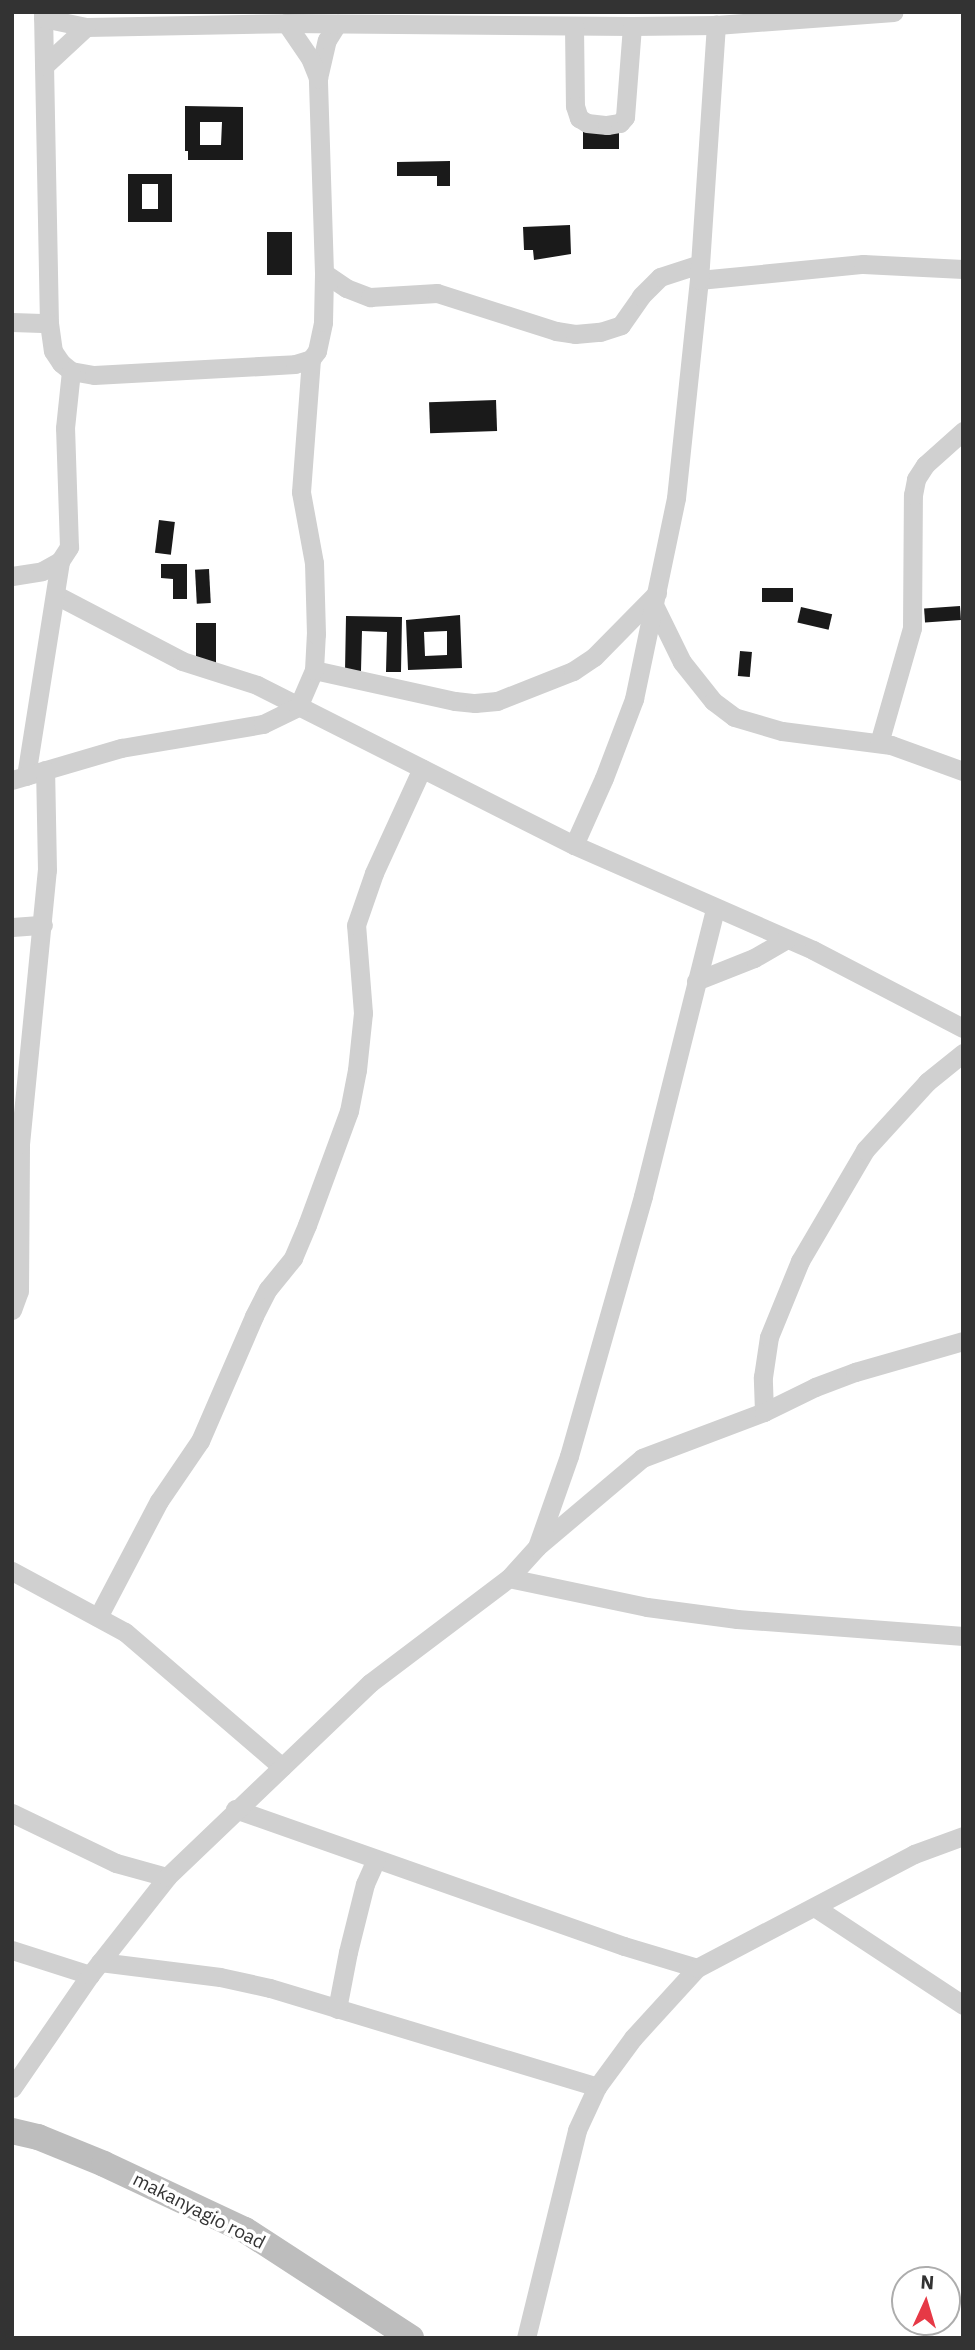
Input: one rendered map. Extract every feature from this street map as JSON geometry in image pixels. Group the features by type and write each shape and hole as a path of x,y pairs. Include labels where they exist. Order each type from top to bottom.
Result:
{"street":[{"path":"311,359 272,365 94,375 71,371 53,351 49,323 43,15 86,27 565,21 632,26 716,25 894,12"},
{"path":"565,21 575,106 579,118 587,123 607,125 620,123 625,117 632,26"},
{"path":"286,23 310,58 318,78"},
{"path":"28,775 121,748 263,724 298,707 314,670 316,591 301,492 311,359 317,351 323,322 318,78 327,40 337,24"},
{"path":"574,845 634,699 676,498 699,272 716,25"},
{"path":"44,66 86,27"},
{"path":"324,273 346,288 370,297 436,293 556,331 575,334 600,332 621,325 641,296 660,277 699,272 863,264 963,269"},
{"path":"12,322 49,323"},
{"path":"12,1310 19,1291 16,1213 20,1068 43,925 47,870 28,775 60,561 69,547 65,428 71,371"},
{"path":"879,743 912,628 913,495 916,478 925,465 963,431"},
{"path":"12,576 42,571 60,561"},
{"path":"56,595 182,661 257,685 574,845 787,939 963,1028"},
{"path":"314,670 455,701 497,701 573,671 594,657 656,600"},
{"path":"656,600 682,662 713,701 734,717 782,732 879,743 963,771"},
{"path":"98,1617 159,1501 200,1441 254,1316 268,1289 293,1258 307,1225 349,1111 357,1070 363,1013 356,925 374,873 422,768"},
{"path":"537,1547 569,1456 643,1196 715,909"},
{"path":"12,928 43,925"},
{"path":"696,981 754,958 787,939"},
{"path":"764,1412 763,1377 769,1337 800,1261 865,1150 927,1082 963,1053"},
{"path":"12,2088 95,1969 167,1877 235,1809 370,1682 509,1578 537,1547 642,1458 764,1412 815,1387 855,1372 963,1341"},
{"path":"12,1571 125,1632 153,1654 197,1697 282,1767"},
{"path":"509,1578 647,1607 737,1619 963,1636"},
{"path":"235,1809 624,1947 697,1968"},
{"path":"12,1812 94,1854 167,1877"},
{"path":"526,2338 577,2130 597,2087 634,2038 697,1968 757,1934 816,1908 914,1854 963,1836"},
{"path":"337,2010 365,1884 376,1859"},
{"path":"816,1908 963,2005"},
{"path":"12,1950 95,1969 220,1977 270,1988 597,2087"},
{"name":"makanyagio road","path":"12,2131 38,2137 104,2164 245,2230 411,2338"}],"building":[{"path":"185,106 243,107 243,160 188,160 188,151 185,151","holes":["200,122 222,122 221,145 200,145"]},
{"path":"583,132 619,132 619,149 583,149"},
{"path":"450,161 450,186 437,186 437,176 397,176 397,162"},
{"path":"128,174 172,174 172,222 128,222","holes":["142,184 158,184 158,209 142,209"]},
{"path":"570,225 571,254 534,260 533,250 524,250 523,227"},
{"path":"267,232 292,232 292,275 267,275"},
{"path":"496,400 497,431 430,433 429,402"},
{"path":"159,520 175,522 171,555 155,553"},
{"path":"161,564 187,564 187,599 173,599 173,579 161,578"},
{"path":"209,569 211,603 197,604 195,570"},
{"path":"762,588 793,588 793,602 762,602"},
{"path":"960,606 961,620 925,622 924,609"},
{"path":"801,607 832,614 829,630 797,623"},
{"path":"460,615 462,668 408,670 406,620","holes":["447,631 447,655 425,656 424,632"]},
{"path":"346,616 402,617 401,672 386,672 387,632 362,631 361,671 345,671"},
{"path":"196,623 216,623 216,663 196,663"},
{"path":"740,651 752,652 750,677 738,676"}]}
